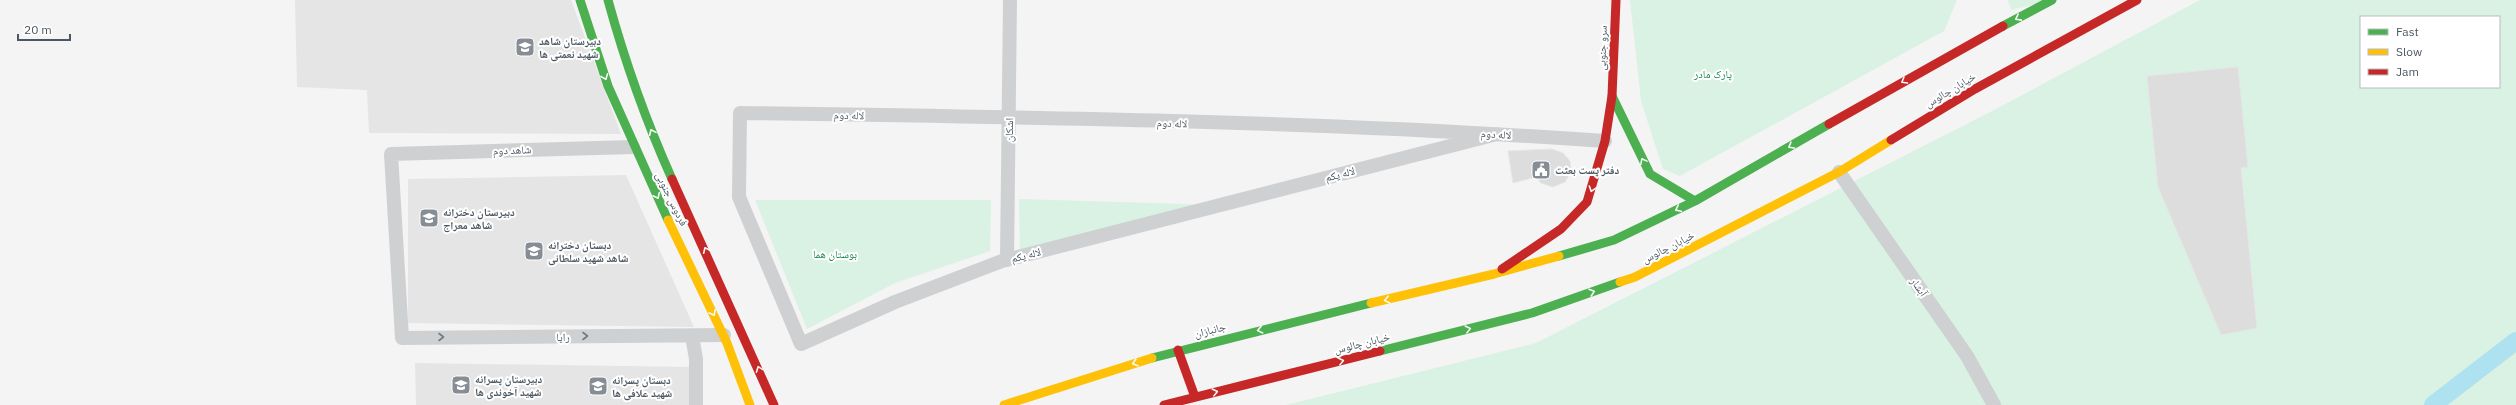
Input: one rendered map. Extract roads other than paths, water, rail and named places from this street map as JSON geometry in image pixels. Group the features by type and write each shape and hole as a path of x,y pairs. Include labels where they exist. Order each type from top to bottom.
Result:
{"main road":[{"name":"فردوس جنوبی","path":"580,0 592,47 633,147 724,335 750,405"},
{"name":"فردوس جنوبی","path":"608,0 617,40 639,104 755,358 774,405"},
{"name":"سرو جنوبی","path":"1494,274 1561,229 1587,202 1604,141 1612,96 1616,0"},
{"path":"1494,274 1614,240 1694,201 1955,52 2052,0"},
{"name":"خیابان چالوس","path":"1164,405 1532,313 1635,278 1839,172 1975,89 2137,0"},
{"path":"1612,96 1650,174 1694,201"},
{"name":"جانبازان","path":"1004,405 1178,350 1494,274"},
{"path":"1178,350 1195,397"}],"street":[{"name":"اشکان","path":"1007,260 1010,0"},
{"name":"لاله دوم","path":"740,113 1009,117 1497,134 1604,141"},
{"name":"لاله یکم","path":"740,113 739,197 801,344 896,302 1007,260 1497,134"},
{"name":"شاهد دوم","path":"402,338 391,154 633,147"},
{"name":"آبشار","path":"1839,172 1967,356 1994,405"},
{"name":"رایا","path":"402,338 724,335"},
{"path":"692,336 696,358 696,405"}],"waterway":[{"path":"2433,405 2516,341"}],"place":[{"name":"دبیرستان شاهد شهید نعمتی ها","path":"525,47"},
{"name":"دفتر پست بعثت","path":"1541,170"},
{"name":"دبیرستان دخترانه شاهد معراج","path":"429,218"},
{"name":"دبستان دخترانه شاهد شهید سلطانی","path":"534,251"},
{"name":"دبیرستان پسرانه شهید آخوندی ها","path":"461,385"},
{"name":"دبستان پسرانه شهید علافی ها","path":"598,386"}],"park label":[{"name":"پارک مادر","path":"1713,74"},
{"name":"بوستان هما","path":"835,254"}]}
